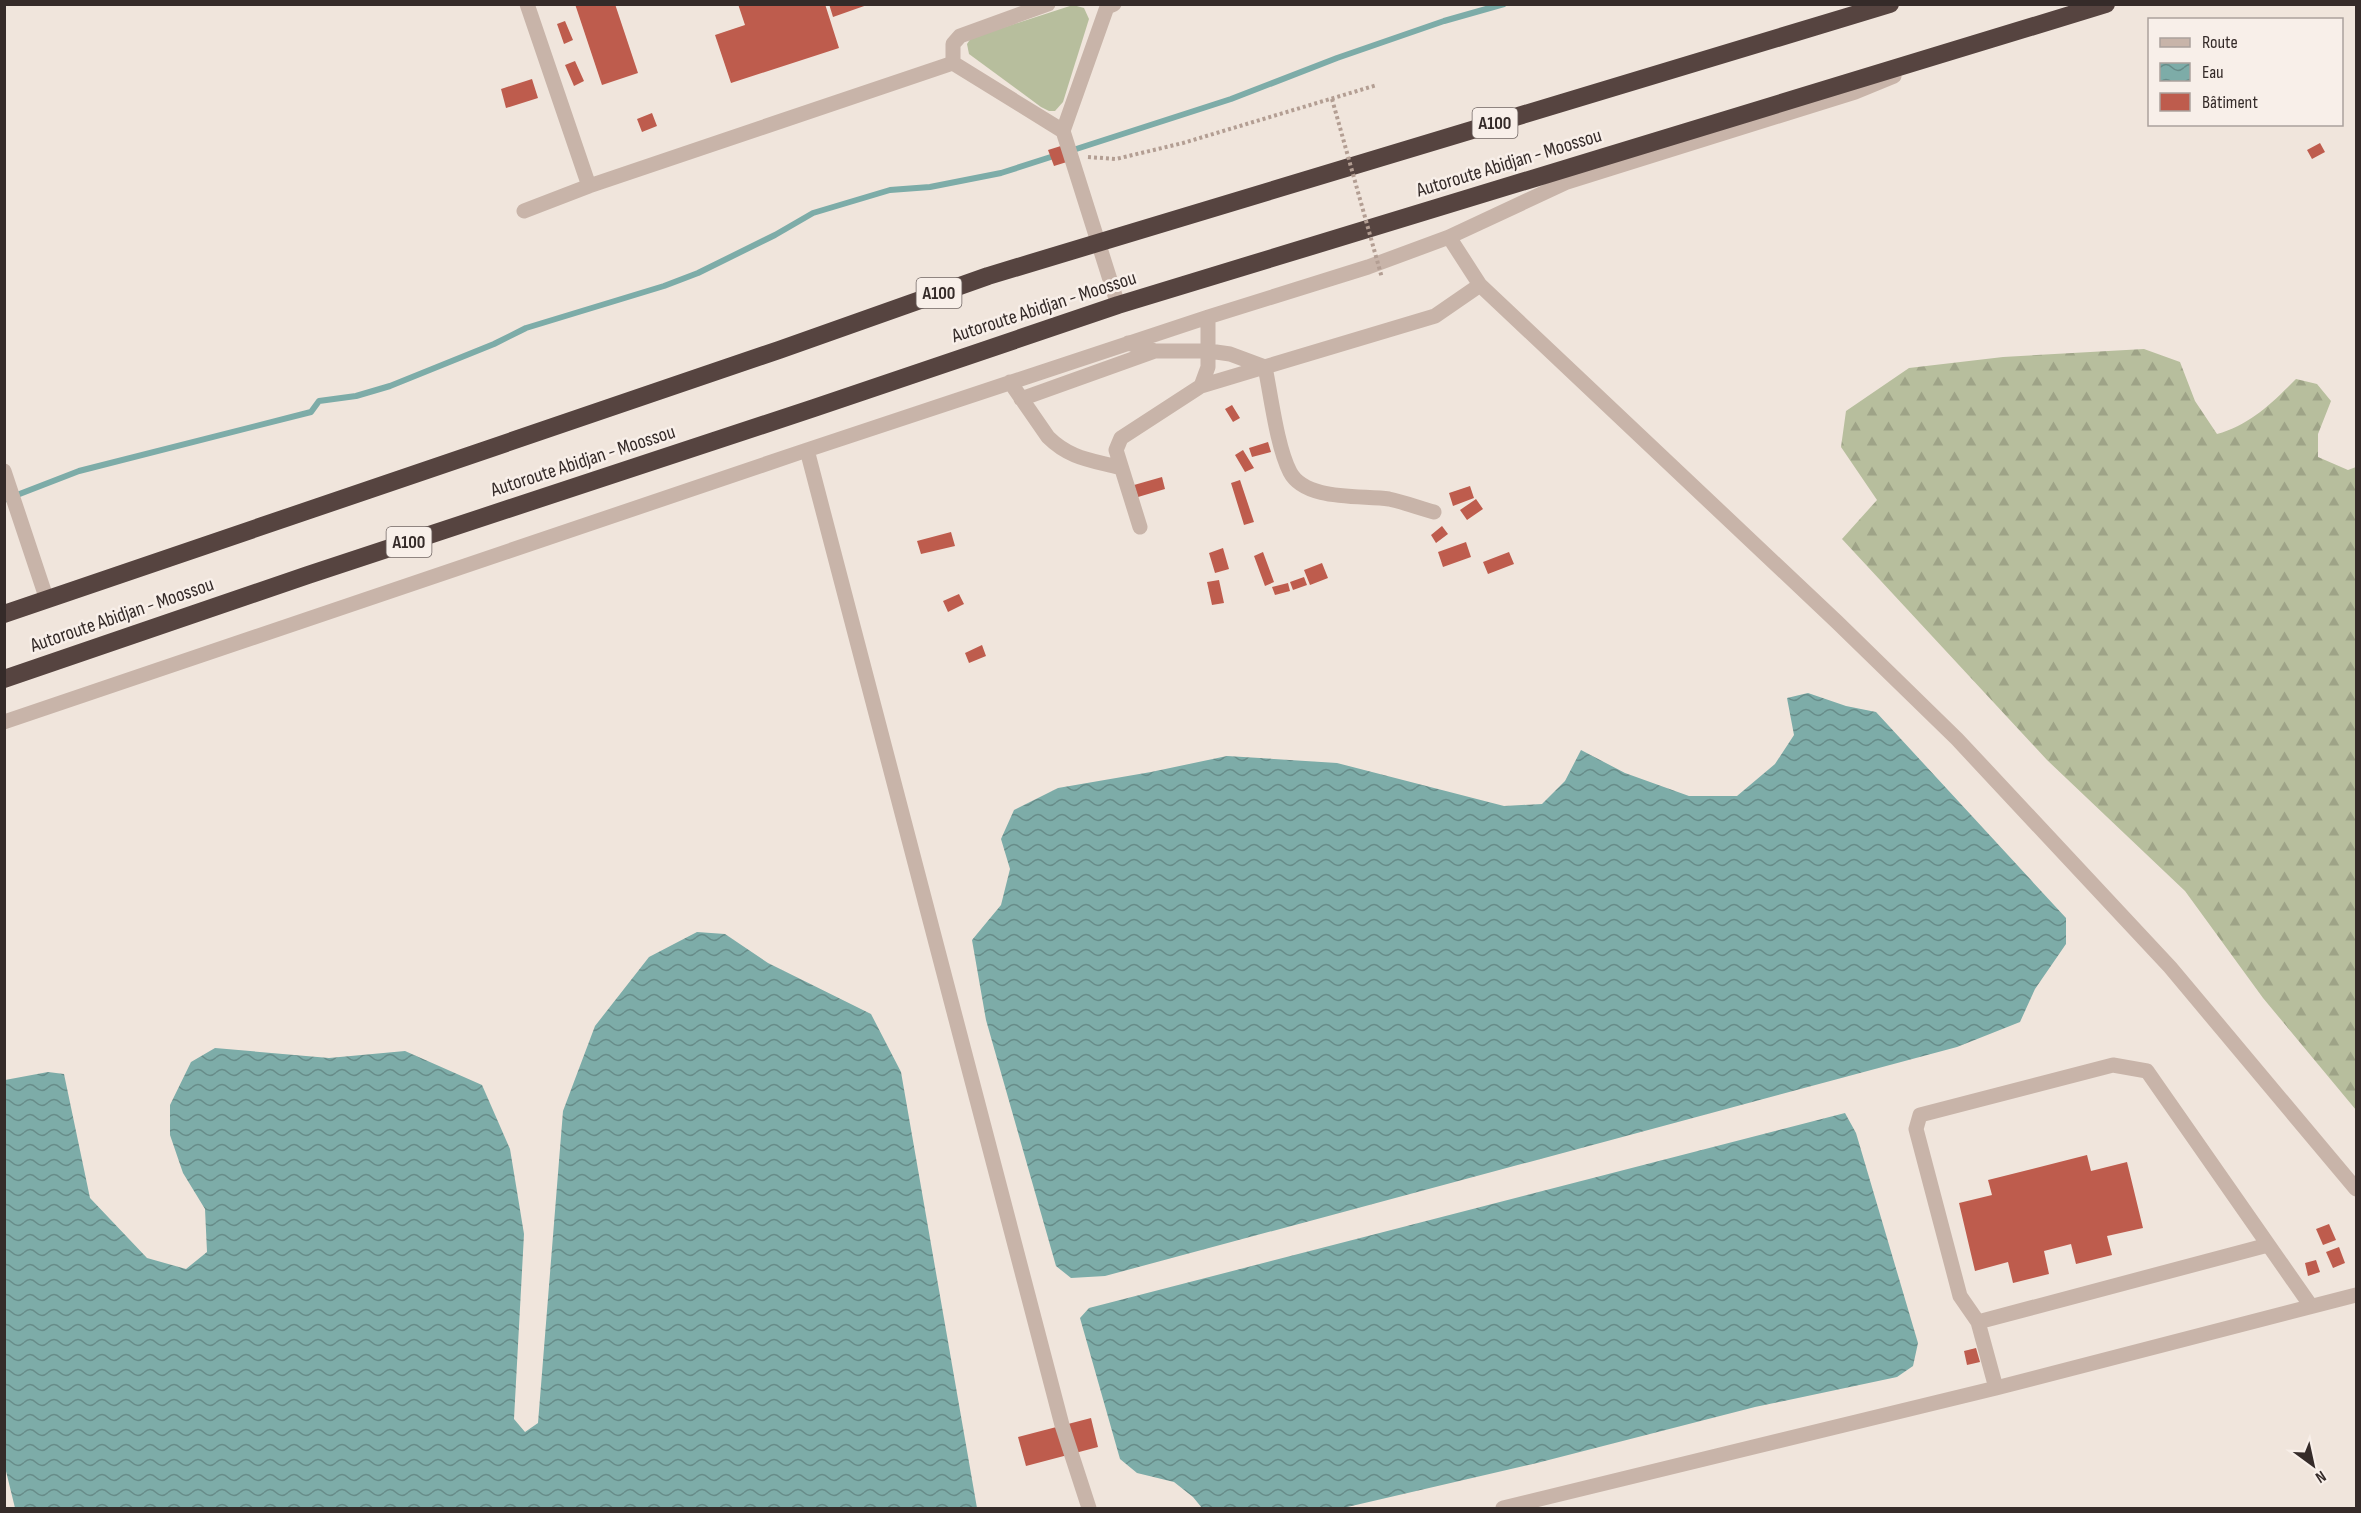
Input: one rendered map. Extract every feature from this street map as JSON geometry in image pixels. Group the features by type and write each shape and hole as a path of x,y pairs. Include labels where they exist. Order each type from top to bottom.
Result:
{"highway":[{"name":"Autoroute Abidjan - Moossou","path":"4,614 780,350 988,276 1890,4"},
{"name":"Autoroute Abidjan - Moossou","path":"4,679 308,575 1118,305 2106,4"}],"street":[{"path":"527,4 589,186"},
{"path":"953,63 953,45 960,36 1048,4"},
{"path":"1109,5 1063,131 1118,305"},
{"path":"4,722 1010,382 1368,267 1449,237 1567,182 1855,92 1958,50"},
{"path":"524,211 589,186 953,63"},
{"path":"953,63 1063,131"},
{"path":"1449,237 1480,285 1837,622 1957,739 2170,966 2356,1189"},
{"path":"1140,527 1116,450 1121,438 1201,386 1435,316 1480,285"},
{"path":"1201,386 1208,367 1208,317"},
{"path":"1128,344 1155,351 1209,351 1230,354 1265,367"},
{"path":"1021,399 1155,351"},
{"path":"1265,367 1290,473 1299,482 1320,493 1389,500 1434,512"},
{"path":"1010,382 1048,437 1068,454 1121,468"},
{"path":"807,450 1062,1425 1089,1509"},
{"path":"4,471 46,600"},
{"path":"1996,1388 1978,1322 1960,1296 1916,1129 1920,1115 2113,1065 2147,1071 2311,1306"},
{"path":"1978,1322 2268,1245"},
{"path":"1503,1509 1996,1388 2356,1295"}],"path":[{"path":"1070,155 1116,159 1258,122 1377,85"},
{"path":"1332,99 1382,278"}],"green space":[{"path":"1073,5 1084,8 1089,19 1063,102 1055,111 1041,107 969,54 967,44 971,38"},
{"path":"2144,349 2180,362 2195,401 2217,434 2250,419 2269,405 2296,379 2317,384 2331,401 2318,434 2318,457 2348,470 2356,467 2356,1110 2263,998 2185,891 2047,760 1842,539 1877,500 1841,447 1846,411 1909,368 2003,357"}],"water":[{"path":"1808,693 1846,706 1876,712 2066,918 2066,944 2035,989 2020,1022 1957,1047 1105,1276 1071,1278 1056,1266 986,1020 972,940 1001,905 1010,869 1001,839 1014,810 1058,788 1227,756 1337,763 1504,806 1542,804 1565,781 1581,750 1625,773 1689,796 1737,796 1775,764 1794,735 1787,698"},
{"path":"697,932 725,934 768,963 871,1014 901,1072 977,1508 15,1508 4,1463 5,1080 48,1072 64,1074 90,1198 147,1258 186,1269 207,1252 205,1209 183,1173 170,1135 170,1105 191,1062 215,1048 329,1058 405,1051 482,1085 510,1149 524,1234 514,1419 525,1432 538,1423 563,1111 595,1026 649,957"},
{"path":"1845,1113 1856,1133 1918,1343 1913,1366 1897,1377 1755,1407 1537,1463 1343,1508 1202,1508 1193,1497 1174,1482 1137,1473 1120,1459 1080,1318 1089,1308"}],"building":[{"path":"575,4 615,4 638,73 602,85"},
{"path":"738,4 825,4 839,48 731,83 715,35 745,25"},
{"path":"829,4 867,4 867,5 833,17"},
{"path":"565,21 573,40 564,44 557,24"},
{"path":"575,61 584,81 574,86 565,65"},
{"path":"532,79 538,98 506,108 501,89"},
{"path":"652,113 657,126 642,132 637,119"},
{"path":"2320,143 2325,152 2312,159 2307,150"},
{"path":"1064,145 1070,161 1054,166 1048,150"},
{"path":"1232,405 1240,418 1233,422 1225,409"},
{"path":"1268,442 1271,452 1252,457 1249,448"},
{"path":"1243,450 1254,468 1245,472 1235,455"},
{"path":"1162,477 1165,489 1138,497 1134,485"},
{"path":"1240,480 1254,522 1244,525 1231,483"},
{"path":"1470,486 1474,498 1453,506 1449,493"},
{"path":"1476,499 1483,509 1467,520 1460,510"},
{"path":"1442,526 1448,534 1436,543 1431,535"},
{"path":"951,532 955,546 921,554 917,541"},
{"path":"1466,542 1471,557 1443,567 1438,552"},
{"path":"1223,548 1229,569 1215,573 1209,553"},
{"path":"1263,552 1274,582 1265,586 1254,556"},
{"path":"1509,552 1514,564 1488,574 1483,562"},
{"path":"1322,563 1328,578 1310,585 1304,570"},
{"path":"1304,577 1307,585 1293,590 1290,582"},
{"path":"1219,580 1224,603 1212,605 1207,582"},
{"path":"1288,583 1290,591 1275,595 1272,587"},
{"path":"959,594 964,604 948,612 943,601"},
{"path":"982,645 986,656 969,663 965,653"},
{"path":"2087,1155 2091,1171 2127,1162 2143,1228 2107,1236 2112,1255 2076,1264 2071,1244 2044,1251 2049,1274 2013,1283 2008,1262 1975,1271 1959,1203 1992,1195 1988,1180"},
{"path":"2329,1224 2336,1240 2323,1245 2316,1229"},
{"path":"2339,1247 2345,1263 2333,1268 2326,1252"},
{"path":"2316,1260 2320,1272 2308,1276 2305,1263"},
{"path":"1976,1348 1980,1362 1967,1365 1964,1351"},
{"path":"1091,1418 1098,1447 1026,1466 1018,1437"}],"waterway":[{"path":"1070,151 1231,99 1337,58 1444,21 1504,4"},
{"path":"4,500 79,471 311,412 319,401 356,396 390,386 494,344 526,328 664,286 698,273 775,235 813,213 890,190 930,187 1001,173 1057,155"}]}
